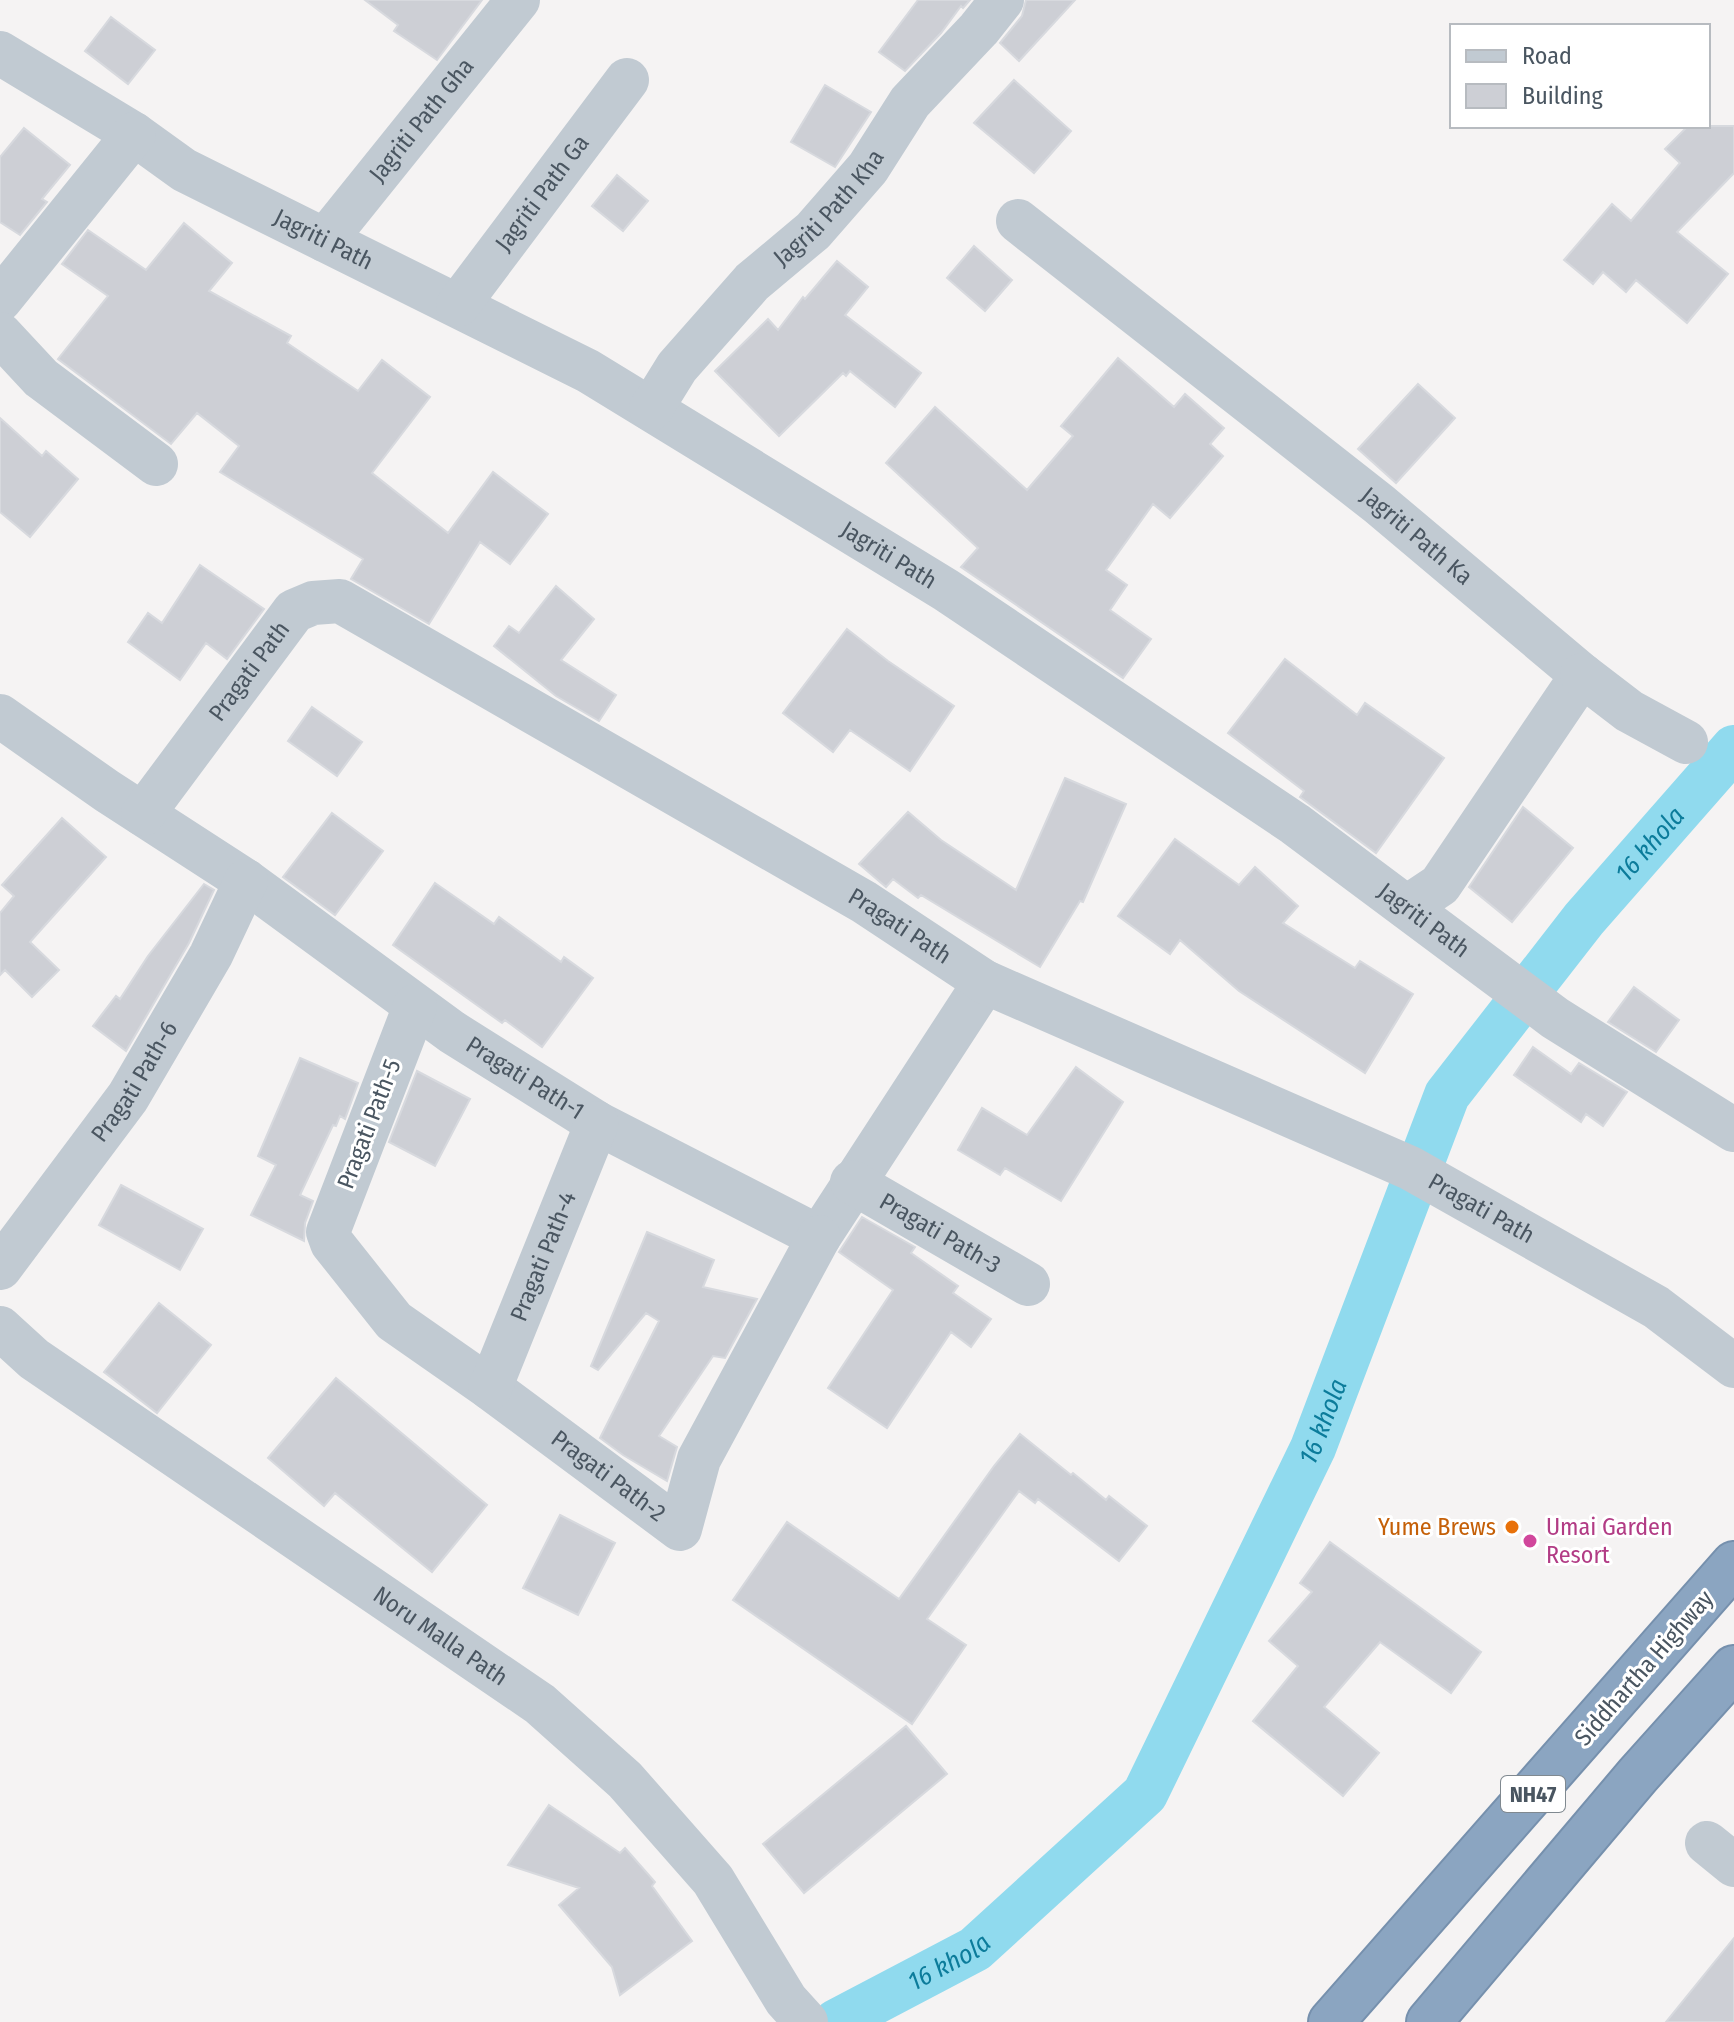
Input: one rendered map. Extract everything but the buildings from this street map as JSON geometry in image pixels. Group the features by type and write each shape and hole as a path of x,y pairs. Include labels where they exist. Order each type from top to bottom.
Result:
{"highway":[{"name":"Siddhartha Highway","path":"1331,2022 1734,1564"},
{"name":"NH47","path":"1429,2022 1638,1775 1734,1668"}],"street":[{"name":"Jagriti Path Gha","path":"325,240 518,0"},
{"name":"Jagriti Path Kha","path":"651,409 677,367 752,282 813,231 868,168 910,102 1002,0"},
{"name":"Jagriti Path","path":"0,53 134,134 184,170 588,371 946,590 1295,824 1555,1018 1734,1130"},
{"name":"Jagriti Path Ga","path":"458,305 627,80"},
{"path":"0,300 134,134"},
{"name":"Jagriti Path Ka","path":"1018,221 1379,504 1582,675 1629,711 1686,742"},
{"path":"0,334 41,378 156,464"},
{"name":"Pragati Path","path":"143,814 294,611 313,603 340,601 864,902 985,982 1410,1168 1656,1307 1734,1366"},
{"path":"1407,907 1440,885 1582,675"},
{"name":"Pragati Path-1","path":"0,716 246,881 415,1006 597,1123 819,1237"},
{"name":"Pragati Path-6","path":"0,1268 128,1097 211,955 246,881"},
{"path":"819,1237 985,982"},
{"name":"Pragati Path-5","path":"332,1243 328,1232 415,1006"},
{"name":"Pragati Path-4","path":"490,1388 597,1123"},
{"name":"Pragati Path-3","path":"852,1182 1028,1284"},
{"name":"Pragati Path-2","path":"332,1243 394,1321 680,1529 699,1459 819,1237"},
{"name":"Noru Malla Path","path":"0,1328 34,1359 540,1704 625,1780 713,1880 783,2015"}],"waterway":[{"name":"16 khola","path":"836,2022 975,1949 1145,1794 1313,1448 1447,1095 1584,919 1734,748"}],"place":[{"name":"Yume Brews","path":"1512,1527"},
{"name":"Umai Garden Resort","path":"1530,1541"}]}
